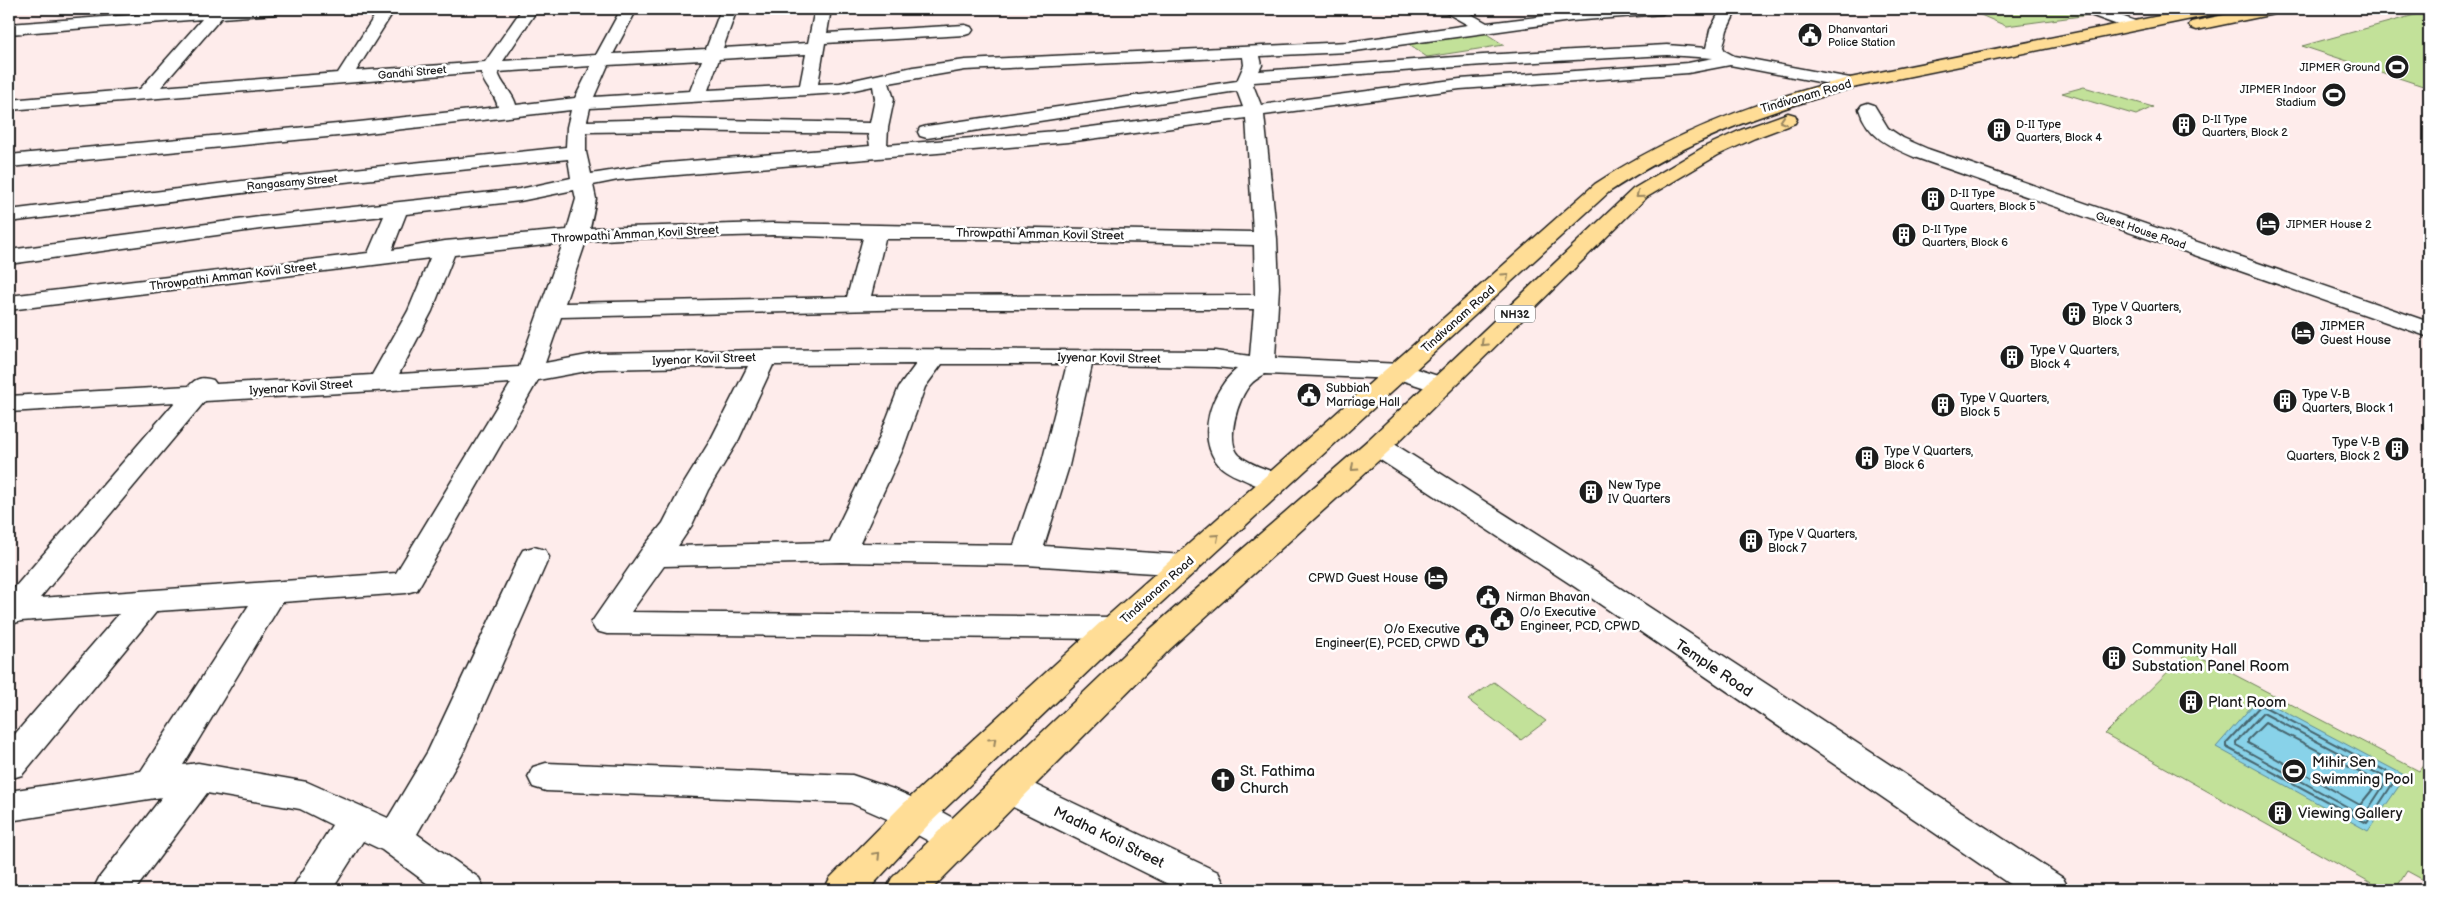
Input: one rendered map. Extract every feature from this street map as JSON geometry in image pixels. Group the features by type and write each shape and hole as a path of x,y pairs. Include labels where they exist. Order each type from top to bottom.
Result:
{"highway":[{"name":"Tindivanam Road","path":"844,890 916,814 1114,628 1401,372 1602,188 1654,153 1701,130 1741,115 1850,83 2144,30 2216,9"},
{"name":"NH32","path":"906,890 956,838 1158,642 1378,446 1640,193 1682,165 1728,141 1827,106 2144,30 2274,9"}],"street":[{"path":"9,29 218,11 275,9"},
{"path":"343,78 387,9"},
{"path":"508,110 504,94 495,86 489,76 490,67 530,9"},
{"path":"10,612 406,583 529,374 577,235 586,199 584,182 576,152 576,127 582,102 629,9"},
{"path":"698,95 701,80 729,9"},
{"path":"808,90 823,9"},
{"path":"1454,10 1479,9"},
{"path":"1555,9 1571,16"},
{"path":"9,161 359,128 582,102 840,88 879,80 964,42 1251,52 1348,47 1571,16 1662,9"},
{"path":"1724,57 1715,48 1716,40 1729,9"},
{"path":"2088,9 2144,30"},
{"path":"1454,10 1483,27"},
{"path":"145,94 218,11"},
{"name":"Gandhi Street","path":"9,105 490,67 713,53 817,43 964,42"},
{"path":"576,127 670,125 878,137 912,134 1247,81 1483,60 1658,50 1724,57 1850,83"},
{"path":"1251,52 1253,65 1247,81 1247,96 1255,113 1266,240 1266,302 1262,364 1240,380 1220,424 1218,437 1222,450 1231,461 1275,483"},
{"path":"9,257 260,223 520,195 618,174 1059,137 1255,113 1460,84 1688,68 1724,57"},
{"path":"848,155 878,137 886,99 879,80"},
{"name":"Guest House Road","path":"1868,110 1871,120 1884,135 1921,153 2429,330"},
{"name":"Rangasamy Street","path":"9,216 247,186 576,152"},
{"path":"377,259 398,208"},
{"name":"Throwpathi Amman Kovil Street","path":"9,303 377,259 445,248 577,235 724,230 989,232 1266,240"},
{"path":"857,302 876,232"},
{"path":"382,382 420,311 445,248"},
{"path":"552,310 857,302 1266,302"},
{"path":"841,552 889,449 912,387 934,357"},
{"path":"1026,555 1055,466 1081,357"},
{"name":"Iyyenar Kovil Street","path":"9,404 200,390 529,374 598,361 764,358 1081,357 1215,359 1262,364 1401,372 1441,385"},
{"path":"764,358 724,441 694,490 677,525 653,556 607,623 1114,628"},
{"path":"10,612 200,390"},
{"name":"Temple Road","path":"1378,446 1586,580 2049,890"},
{"path":"653,556 841,552 1026,555 1185,565"},
{"path":"396,839 444,755 534,557"},
{"path":"152,785 273,592"},
{"path":"9,765 148,601"},
{"path":"9,806 198,777 307,796 396,839 465,890"},
{"path":"113,890 198,777"},
{"path":"546,777 852,789 916,814 956,838"},
{"name":"Madha Koil Street","path":"1008,788 1207,888"},
{"path":"311,890 356,819"}],"green space":[{"path":"1967,9 2073,9 2089,15 2006,26"},
{"name":"JIPMER Ground","path":"2429,11 2429,88 2302,46"},
{"path":"1482,31 1504,45 1427,57 1406,43"},
{"path":"2084,87 2153,107 2136,115 2062,93"},
{"name":"Mihir Sen Swimming Pool","path":"2189,651 2419,771 2429,757 2429,883 2407,871 2395,890 2384,890 2105,734"},
{"path":"1494,682 1546,721 1521,740 1468,700"}],"water":[{"path":"2259,698 2406,776 2368,831 2216,747"}],"place":[{"name":"Dhanvantari Police Station","path":"1810,35"},
{"name":"JIPMER Ground","path":"2397,67"},
{"name":"JIPMER Indoor Stadium","path":"2334,95"},
{"name":"D-II Type Quarters, Block 2","path":"2184,125"},
{"name":"D-II Type Quarters, Block 4","path":"1999,130"},
{"name":"D-II Type Quarters, Block 5","path":"1933,199"},
{"name":"JIPMER House 2","path":"2268,224"},
{"name":"D-II Type Quarters, Block 6","path":"1904,235"},
{"name":"Type V Quarters, Block 3","path":"2074,314"},
{"name":"JIPMER Guest House","path":"2303,333"},
{"name":"Type V Quarters, Block 4","path":"2012,357"},
{"name":"Subbiah Marriage Hall","path":"1309,395"},
{"name":"Type V-B Quarters, Block 1","path":"2285,401"},
{"name":"Type V Quarters, Block 5","path":"1943,405"},
{"name":"Type V-B Quarters, Block 2","path":"2397,449"},
{"name":"Type V Quarters, Block 6","path":"1867,458"},
{"name":"New Type IV Quarters","path":"1591,492"},
{"name":"Type V Quarters, Block 7","path":"1751,541"},
{"name":"CPWD Guest House","path":"1436,578"},
{"name":"Nirman Bhavan","path":"1488,597"},
{"name":"O/o Executive Engineer, PCD, CPWD","path":"1502,619"},
{"name":"O/o Executive Engineer(E), PCED, CPWD","path":"1477,636"},
{"name":"Community Hall Substation Panel Room","path":"2114,658"},
{"name":"Plant Room","path":"2191,702"},
{"name":"Mihir Sen Swimming Pool","path":"2294,771"},
{"name":"St. Fathima Church","path":"1223,780"},
{"name":"Viewing Gallery","path":"2280,813"}]}
